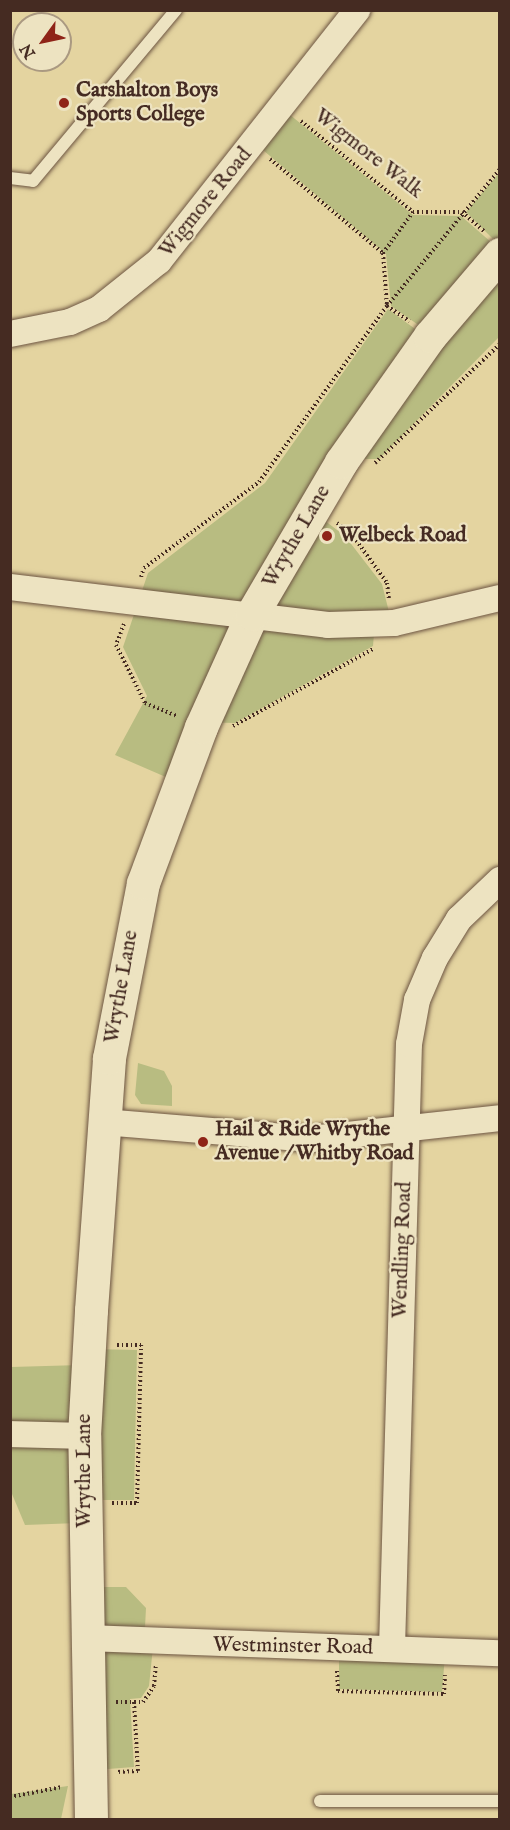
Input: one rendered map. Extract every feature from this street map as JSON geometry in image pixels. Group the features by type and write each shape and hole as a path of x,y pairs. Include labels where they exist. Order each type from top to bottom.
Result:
{"main road":[{"name":"Wrythe Lane","path":"91,1820 84,1436 103,1122 120,980 143,883 201,727 252,614 341,462 496,246"}],"street":[{"name":"Wigmore Road","path":"10,334 70,322 130,287 159,261 253,145 357,10"},
{"path":"10,587 252,614 328,625 386,624 500,598"},
{"name":"Wendling Road","path":"392,1648 409,1044 417,1000 459,919 500,880"},
{"path":"103,1122 311,1138 500,1118"},
{"path":"10,1434 84,1436"},
{"name":"Westminster Road","path":"86,1638 337,1650 392,1648 500,1653"}],"lane":[{"path":"10,178 33,181 176,10"},
{"path":"320,1801 500,1801"}],"path":[{"name":"Wigmore Walk","path":"282,105 413,212 462,212"},
{"path":"253,145 383,253"},
{"path":"315,507 351,533 387,583 386,624 377,648 236,726 201,727 145,703 116,645 144,568 259,482 387,306 462,212 500,169"},
{"path":"387,306 383,253 413,212"},
{"path":"462,212 496,246"},
{"path":"387,306 430,336"},
{"path":"341,462 380,463 500,344"},
{"path":"85,1503 137,1503 138,1492 141,1345 89,1346"},
{"path":"88,1702 143,1702 154,1686 158,1643"},
{"path":"337,1650 338,1691 444,1694 446,1650"},
{"path":"10,1797 138,1771 134,1702"}],"green space":[{"path":"284,110 413,215 461,216 499,249 430,333 391,306 386,254 257,145"},
{"path":"499,173 499,245 466,212"},
{"path":"499,259 499,337 379,459 348,459"},
{"path":"388,309 426,337 308,508 345,536 382,584 391,620 375,621 373,646 235,723 196,722 175,781 115,755 147,696 123,647 148,573 265,483"},
{"path":"138,1063 164,1071 172,1086 172,1106 141,1104 135,1095"},
{"path":"89,1349 137,1350 134,1500 88,1500"},
{"path":"81,1365 78,1523 25,1525 12,1494 11,1367"},
{"path":"89,1587 126,1587 146,1608 144,1647 153,1647 149,1686 141,1698 130,1699 134,1767 95,1770"},
{"path":"339,1653 445,1655 442,1692 339,1689"},
{"path":"68,1786 61,1819 11,1818 11,1794"}],"place":[{"name":"Carshalton Boys Sports College","path":"64,103"},
{"name":"Welbeck Road","path":"327,536"},
{"name":"Hail & Ride Wrythe Avenue / Whitby Road","path":"203,1142"}]}
